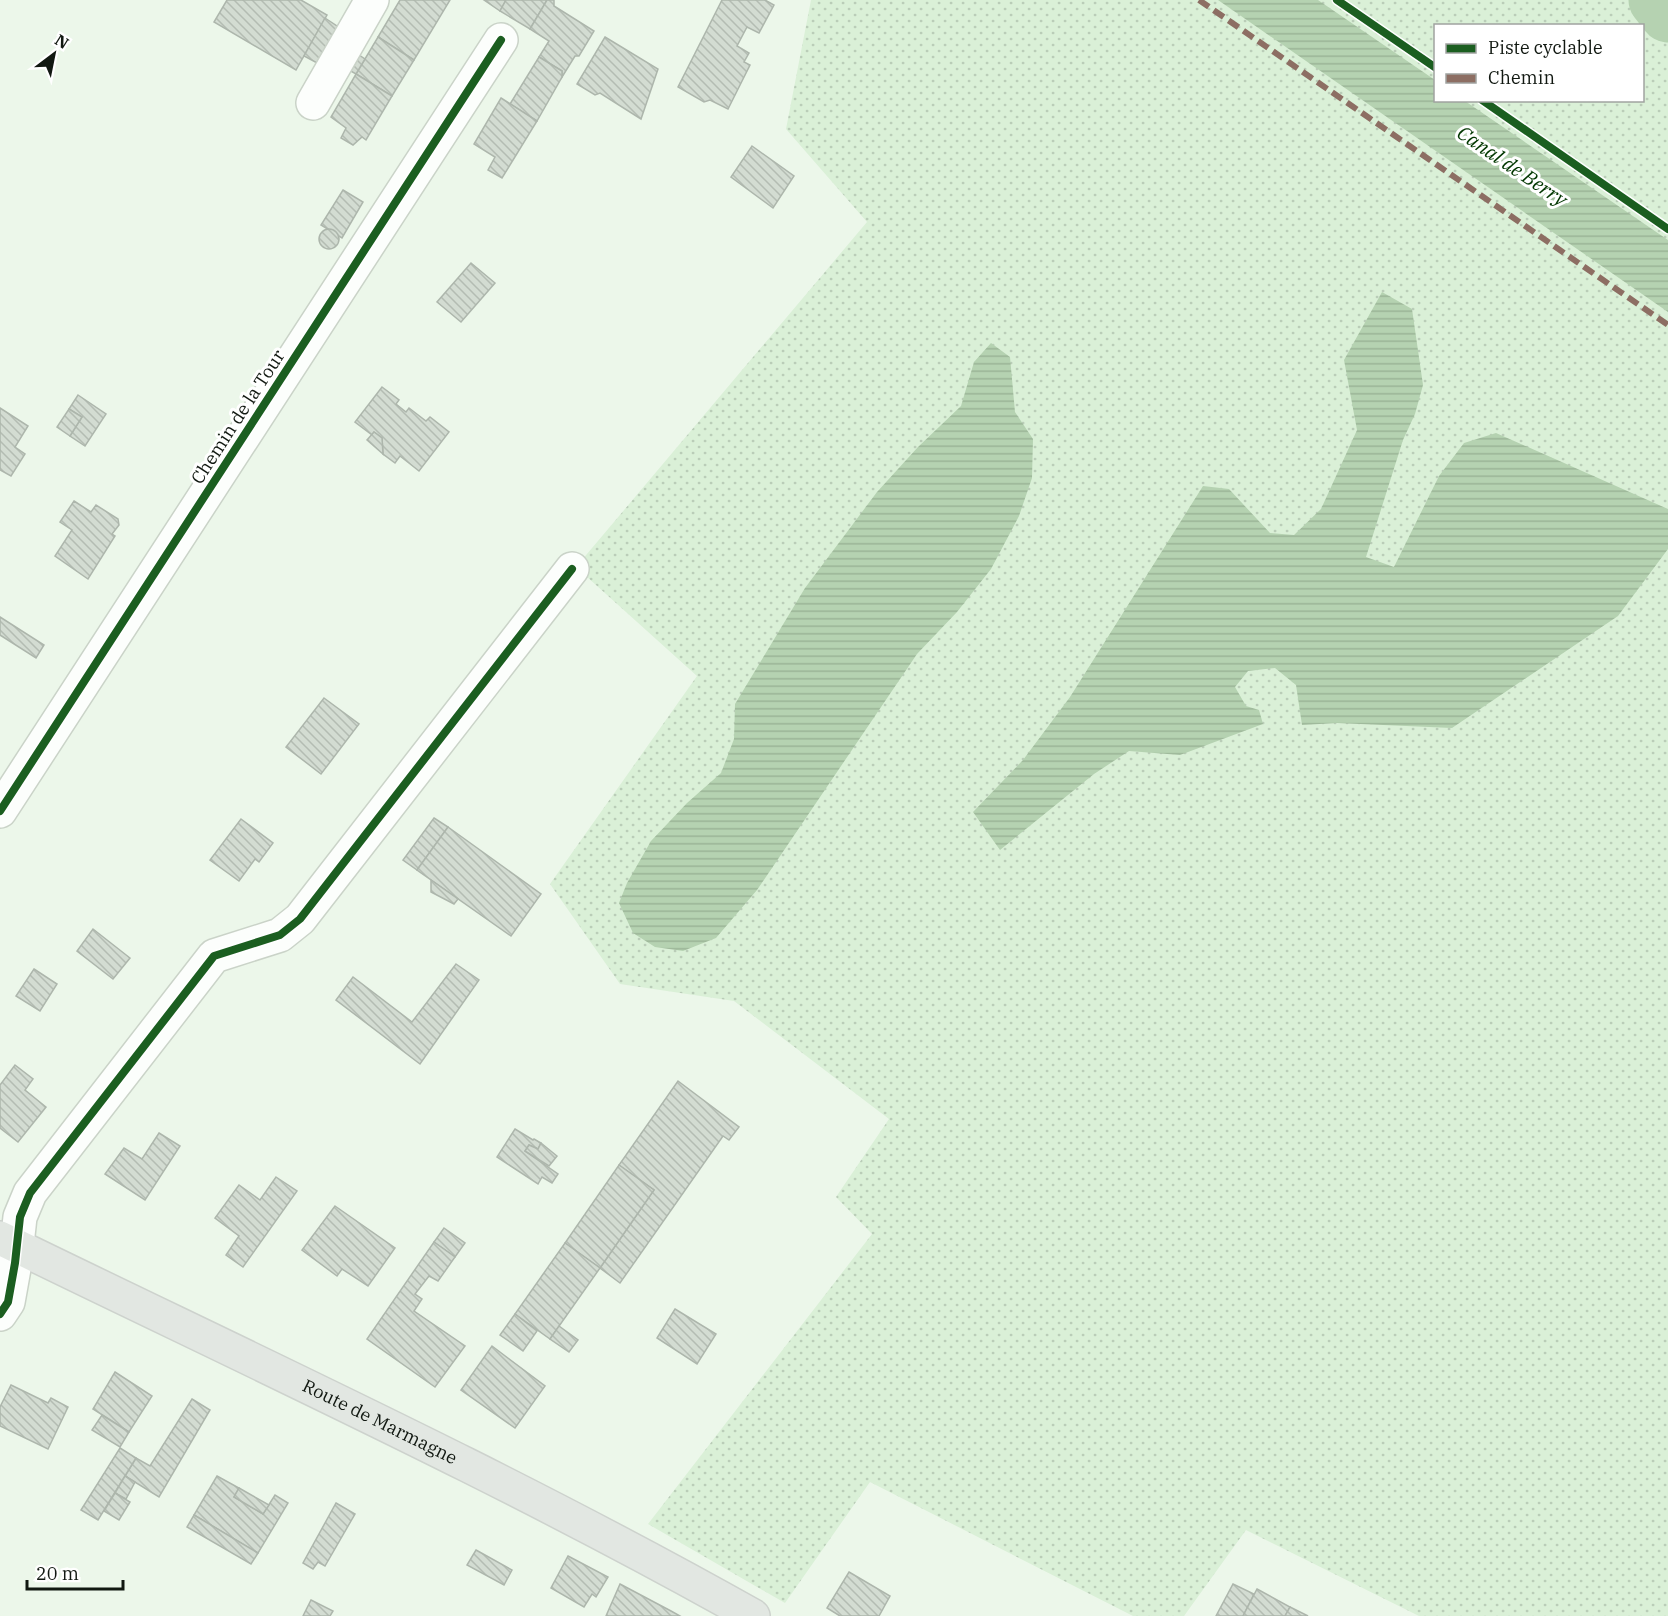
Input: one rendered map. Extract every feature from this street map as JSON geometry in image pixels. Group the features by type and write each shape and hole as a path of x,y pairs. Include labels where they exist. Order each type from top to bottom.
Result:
{"main road":[{"name":"Route de Marmagne","path":"8,1251 58,1282 647,1576 718,1616"},
{"name":"Route de Marmagne","path":"8,1251 367,1416 530,1498 753,1616"}],"street":[{"path":"313,103 372,0"},
{"name":"Chemin de la Tour","path":"0,811 501,40"},
{"path":"0,1314 8,1302 8,1251 30,1193 214,956 280,934 300,919 572,569"}],"shaded area":[{"path":"811,0 1668,0 1668,1616 1419,1616 1246,1530 1184,1616 1133,1616 870,1482 785,1603 648,1524 872,1234 836,1197 889,1119 734,1001 620,984 550,884 697,676 576,567 867,222 786,129"}],"water":[{"name":"Canal de Berry","path":"1218,0 1318,0 1434,79 1434,102 1466,102 1668,240 1668,312"},
{"path":"1382,292 1412,309 1423,385 1366,557 1394,567 1439,476 1464,443 1496,433 1668,509 1668,549 1618,616 1452,728 1337,723 1302,725 1296,685 1275,668 1248,671 1235,687 1246,706 1259,710 1263,724 1180,755 1129,751 1094,774 1000,850 973,812 1023,760 1070,697 1203,486 1229,489 1270,533 1294,535 1321,509 1357,430 1344,360"},
{"path":"991,343 1010,357 1015,412 1033,439 1032,478 1019,516 991,569 957,612 917,654 757,890 716,938 683,951 655,947 633,933 619,903 627,883 651,841 687,803 721,773 734,739 735,704 805,588 877,492 918,447 961,406 974,362"}],"building":[{"path":"227,0 301,0 327,15 296,70 214,22"},
{"path":"400,0 450,0 414,60 378,37"},
{"path":"484,0 506,0 500,11"},
{"path":"506,0 547,0 530,29 500,11"},
{"path":"547,0 554,0 554,6 594,31 579,56 575,56 562,77 562,71 539,57 549,41 530,29"},
{"path":"722,0 765,0 774,5 759,33 747,27 737,46 749,53 744,62 750,65 728,109 710,100 704,102 678,87"},
{"path":"325,18 340,28 319,64 304,56"},
{"path":"378,37 414,60 392,96 356,74"},
{"path":"605,37 658,69 641,119 600,93 595,95 577,84"},
{"path":"356,53 365,59 356,74 347,69"},
{"path":"539,57 562,71 562,77 537,121 510,104"},
{"path":"356,74 392,96 366,140 362,137 353,145 341,138 346,128 331,117"},
{"path":"501,98 537,121 502,178 488,170 495,157 474,144"},
{"path":"752,146 794,176 773,208 731,177"},
{"path":"343,190 363,202 342,238 321,225"},
{"path":"329,229 336,232 339,239 336,246 329,249 322,246 319,239 322,232"},
{"path":"471,263 495,283 461,322 437,302"},
{"path":"382,387 399,400 396,404 406,412 409,408 426,421 430,417 449,432 419,471 400,456 395,463 383,454 382,438 374,432 372,435 355,422"},
{"path":"78,395 106,414 85,446 70,436 82,417 69,409"},
{"path":"0,408 28,426 15,447 25,454 11,476 0,470"},
{"path":"69,409 82,417 70,436 57,427"},
{"path":"374,432 382,438 383,454 367,440"},
{"path":"74,501 91,512 96,505 118,519 119,525 112,534 115,536 88,579 55,556 72,530 60,522"},
{"path":"0,617 44,645 36,658 0,635"},
{"path":"324,698 359,724 321,774 286,747"},
{"path":"434,818 448,827 417,870 403,860"},
{"path":"241,819 273,843 259,862 255,859 239,881 210,860"},
{"path":"448,827 541,894 511,936 417,870"},
{"path":"431,880 458,899 454,904 431,892"},
{"path":"93,929 130,958 113,979 77,951"},
{"path":"456,964 479,980 420,1064 336,1000 353,977 412,1022"},
{"path":"34,969 57,984 40,1011 16,996"},
{"path":"15,1065 33,1079 25,1090 46,1107 18,1142 0,1128 0,1085"},
{"path":"678,1081 739,1127 729,1140 723,1136 620,1283 600,1268 654,1190 619,1165"},
{"path":"515,1129 541,1143 538,1149 529,1145 525,1151 558,1174 552,1183 542,1177 538,1184 497,1157"},
{"path":"159,1133 180,1146 145,1200 105,1174 124,1148 142,1159"},
{"path":"541,1143 557,1156 549,1166 525,1151 529,1145 538,1149"},
{"path":"619,1165 654,1190 600,1268 565,1243"},
{"path":"276,1177 297,1191 243,1267 226,1255 239,1236 215,1218 239,1185 260,1200"},
{"path":"335,1206 395,1248 368,1286 342,1269 337,1276 302,1250"},
{"path":"444,1228 465,1243 455,1257 434,1242"},
{"path":"434,1242 455,1257 438,1281 429,1276 415,1294 422,1299 414,1311 465,1346 435,1387 367,1339"},
{"path":"565,1243 600,1268 550,1339 515,1314"},
{"path":"675,1309 716,1334 697,1364 657,1338"},
{"path":"515,1314 537,1331 523,1351 500,1335"},
{"path":"559,1326 578,1340 569,1352 550,1339"},
{"path":"492,1346 545,1386 515,1428 461,1390"},
{"path":"115,1372 152,1396 129,1432 93,1409"},
{"path":"11,1385 48,1403 51,1398 68,1407 48,1449 0,1426 0,1407"},
{"path":"192,1399 210,1410 159,1497 125,1476 136,1458 150,1466"},
{"path":"102,1415 129,1432 120,1447 92,1430"},
{"path":"120,1448 136,1458 98,1520 81,1510"},
{"path":"125,1476 135,1482 126,1499 115,1493"},
{"path":"217,1476 239,1488 234,1497 263,1514 275,1495 288,1503 258,1553 194,1515"},
{"path":"239,1488 269,1505 263,1514 234,1497"},
{"path":"115,1493 130,1502 119,1520 104,1511"},
{"path":"336,1503 355,1514 325,1566 318,1562 313,1569 303,1563"},
{"path":"194,1515 258,1553 251,1564 187,1527"},
{"path":"476,1550 512,1570 504,1585 467,1565"},
{"path":"568,1556 608,1577 596,1597 592,1594 584,1607 551,1588"},
{"path":"849,1572 890,1596 879,1616 840,1616 827,1608"},
{"path":"620,1584 671,1611 680,1616 606,1616"},
{"path":"1233,1584 1254,1594 1243,1616 1216,1616"},
{"path":"1257,1589 1290,1607 1285,1616 1243,1616"},
{"path":"311,1600 333,1611 330,1616 303,1616"},
{"path":"1290,1607 1308,1616 1285,1616"}],"waterway":[{"path":"1657,0 1668,14"}],"marked path":[{"path":"1199,0 1668,325"}],"cycle path":[{"path":"1337,0 1434,67"},
{"path":"0,811 501,40"},
{"path":"1485,102 1668,229"},
{"path":"0,1314 8,1302 20,1217 30,1193 214,956 280,935 300,919 572,569"}]}
